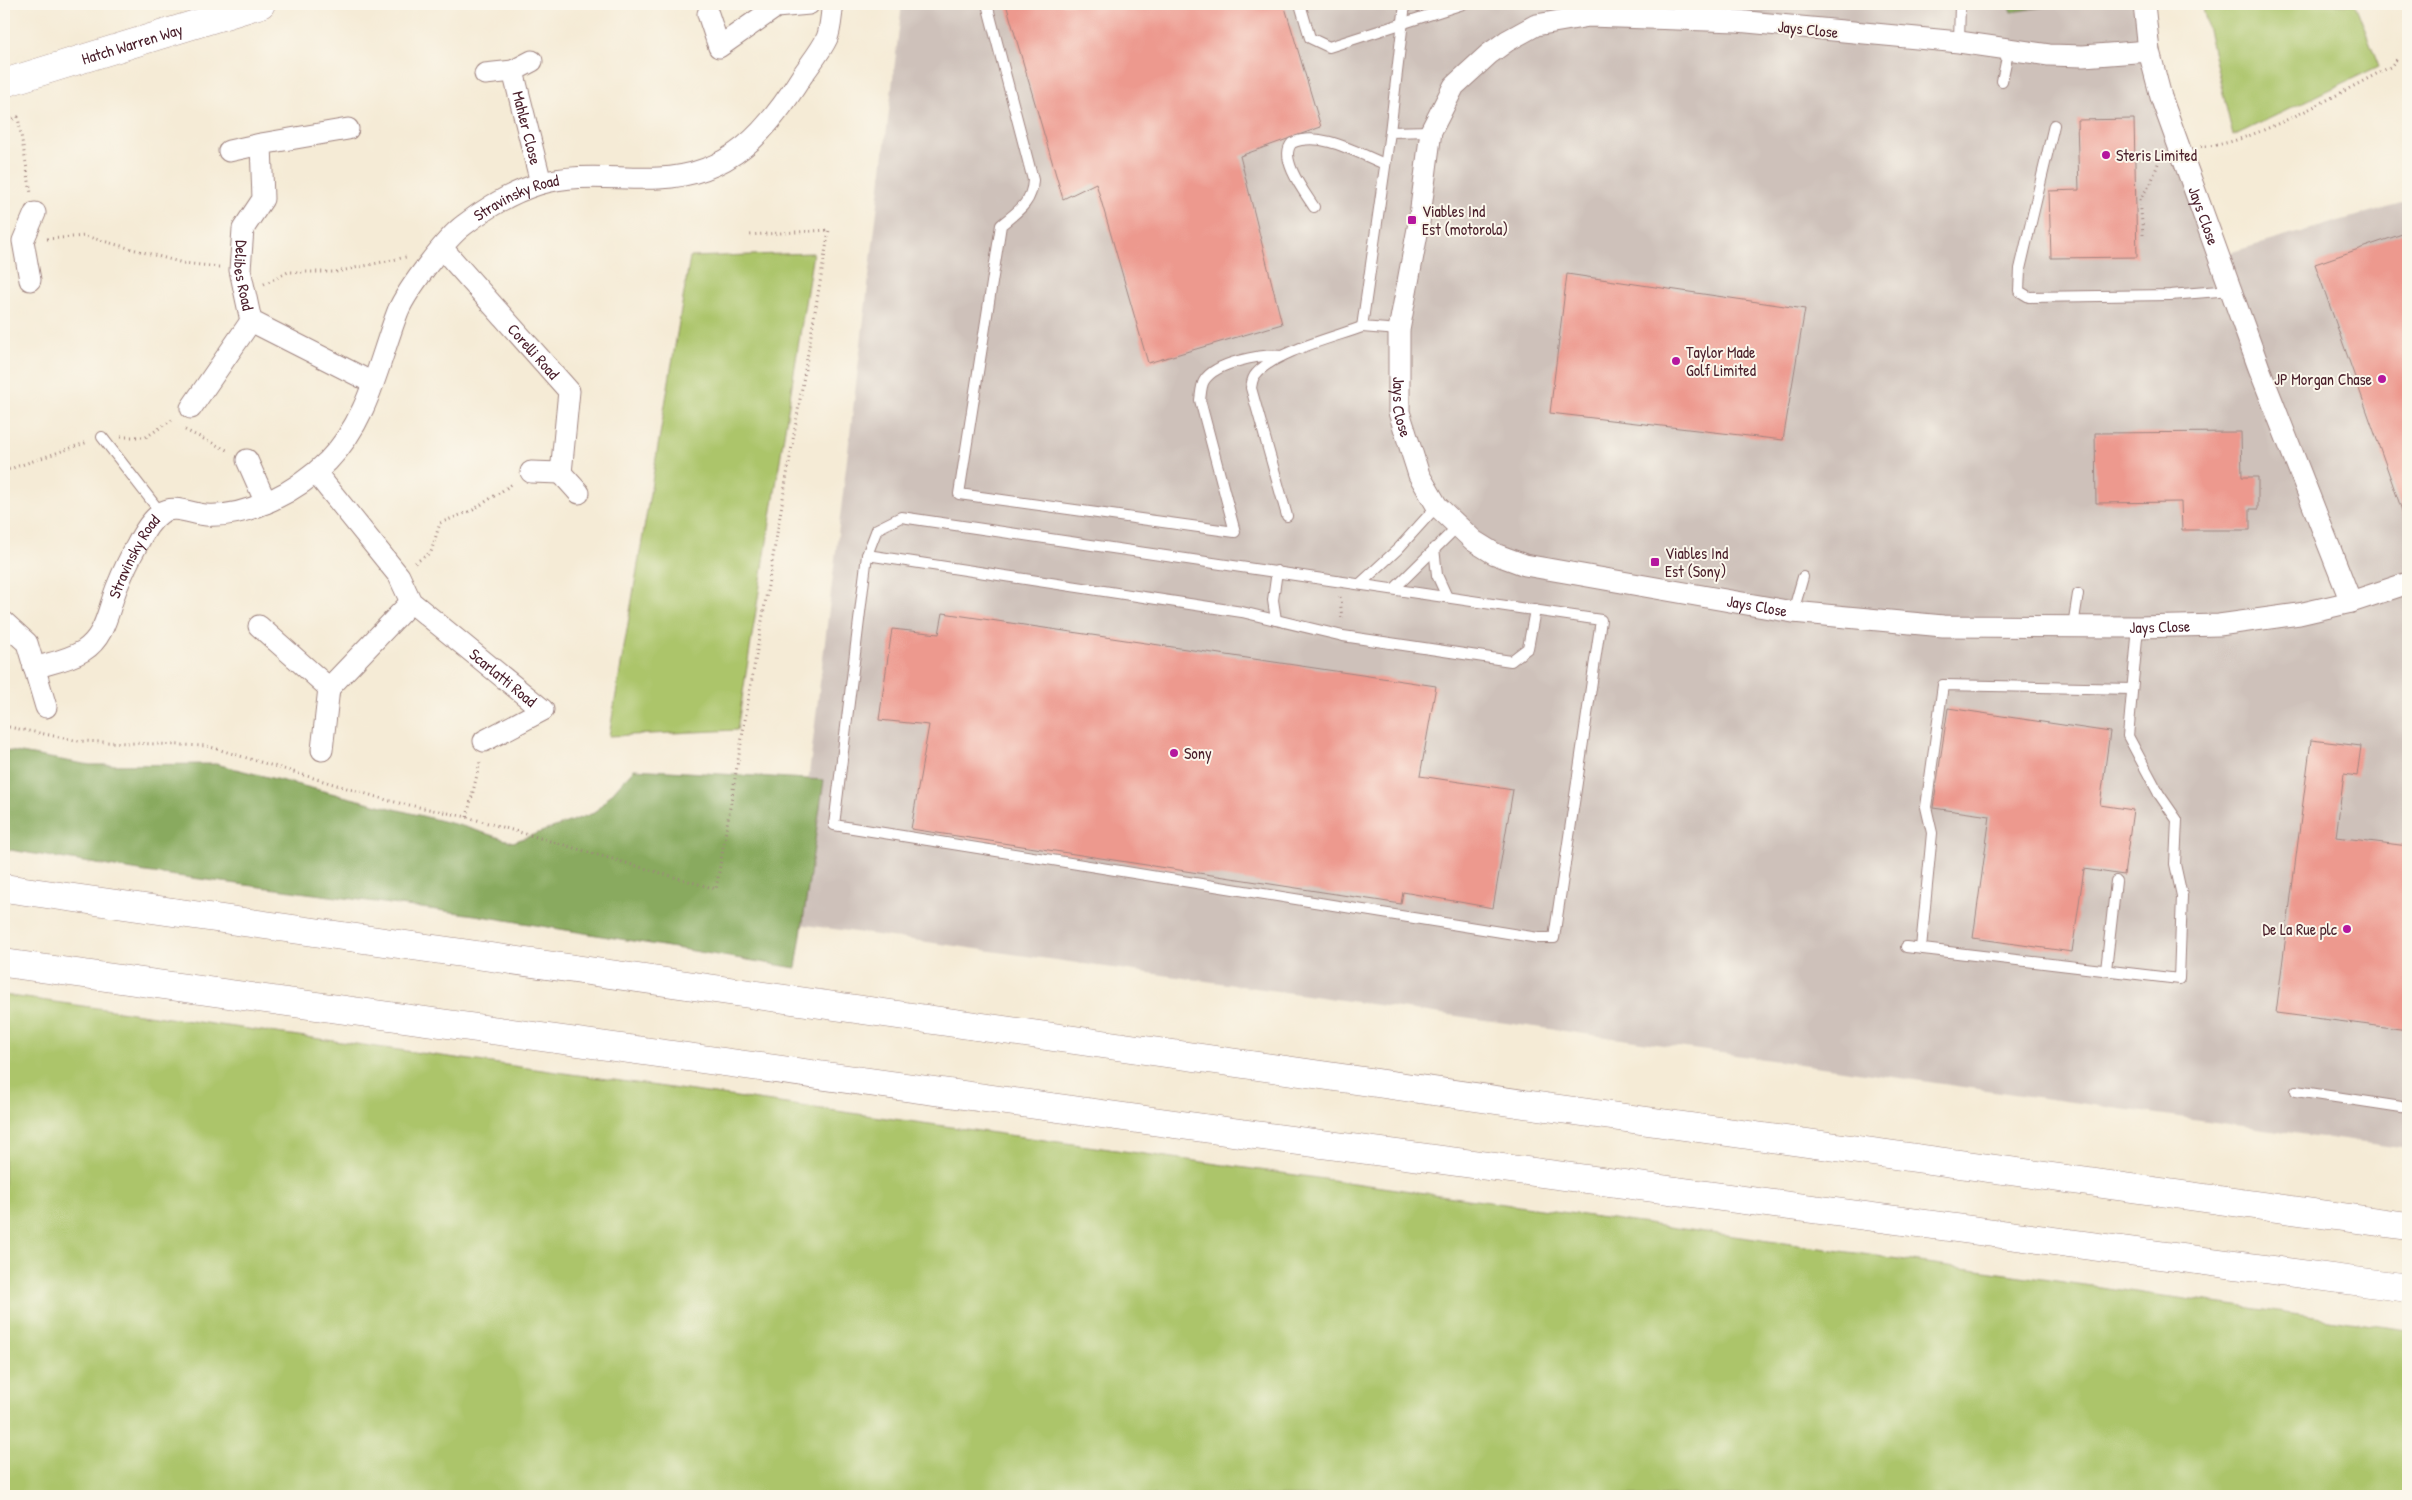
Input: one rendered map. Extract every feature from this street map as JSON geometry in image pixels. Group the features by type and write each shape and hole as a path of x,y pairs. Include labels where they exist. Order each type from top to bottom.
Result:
{"main road":[{"name":"Hatch Warren Way","path":"4,83 261,4"},
{"path":"4,888 1533,1106 2408,1226"},
{"path":"4,963 371,1016 1407,1156 2408,1288"}],"street":[{"path":"708,14 719,47 776,7 808,4"},
{"name":"Stravinsky Road","path":"34,668 62,660 85,650 99,635 109,616 115,590 126,565 143,533 161,513 174,509 206,515 243,512 266,503 316,473 350,435 365,408 399,310 417,278 462,226 509,196 541,183 583,176 661,178 715,165 738,152 760,135 782,109 828,36 833,4"},
{"name":"Jays Close","path":"2144,4 2149,51 2162,98 2232,290 2351,602"},
{"name":"Jays Close","path":"2149,51 2130,54 2049,55 1959,42 1737,22 1589,16 1536,25 1514,37 1468,71 1454,86 1431,131 1419,223 1399,330 1399,412 1419,475 1437,506 1457,527 1474,541 1495,554 1525,565 1793,612 1943,626 2138,627 2219,624 2299,614 2351,602 2408,583"},
{"name":"Mahler Close","path":"485,74 513,71 532,61"},
{"name":"Mahler Close","path":"513,71 541,183"},
{"path":"229,151 348,129"},
{"name":"Delibes Road","path":"261,144 263,199 243,229 240,270 251,321 374,383"},
{"path":"30,280 13,242 34,213"},
{"name":"Corelli Road","path":"442,248 569,391 561,473"},
{"name":"Delibes Road","path":"191,408 251,321"},
{"path":"248,460 266,503"},
{"path":"531,472 561,473 579,493"},
{"name":"Scarlatti Road","path":"316,473 399,576 412,602 543,710 484,741"},
{"path":"322,750 329,688 412,602"},
{"path":"4,622 27,643 46,707"},
{"path":"259,626 329,688"}],"lane":[{"path":"987,4 1033,180 1033,194 1019,211 1001,225 959,494 1235,532 1200,400 1203,383 1208,375 1221,367 1265,354 1282,356"},
{"path":"1300,4 1310,38 1329,47 1464,4"},
{"path":"1362,327 1390,132 1405,4"},
{"path":"1959,42 1960,4"},
{"path":"2002,81 2009,48"},
{"path":"2054,125 2020,269 2019,290 2029,297 2170,296 2232,290"},
{"path":"1390,132 1431,131"},
{"path":"1314,207 1290,166 1288,154 1292,143 1298,140 1326,141 1385,164"},
{"path":"1287,516 1252,388 1254,376 1263,367 1282,356 1362,327 1399,330"},
{"path":"102,437 161,513"},
{"path":"1361,583 1398,549 1437,506"},
{"path":"902,517 1338,581 1601,620 1554,938 1538,938 1363,911 834,825 867,555 877,529 902,517"},
{"path":"1394,589 1457,527"},
{"path":"1434,548 1437,575 1447,597"},
{"path":"867,555 1242,612 1343,636 1512,661 1528,648 1535,610"},
{"path":"1276,620 1273,600 1277,571"},
{"path":"1793,612 1803,577"},
{"path":"2074,626 2078,594"},
{"path":"1906,947 2179,979 2182,896 2175,864 2177,820 2159,794 2128,736 2138,627"},
{"path":"1921,948 1932,833 1926,808 1942,685 2132,689"},
{"path":"2106,970 2116,881"},
{"path":"2296,1091 2408,1108"}],"path":[{"path":"2212,146 2262,130 2390,67 2399,56"},
{"path":"4,123 18,117 34,213"},
{"path":"2143,235 2140,199 2151,183 2162,151"},
{"path":"4,726 79,741 206,746 390,801 468,817 716,889 830,230 749,234"},
{"path":"13,242 85,236 183,263 240,270"},
{"path":"244,294 288,272 336,272 442,248"},
{"path":"169,422 248,460"},
{"path":"399,576 431,552 440,523 473,510 531,472"},
{"path":"1338,581 1343,636"},
{"path":"468,817 484,741"}],"shaded area":[{"path":"902,4 2141,4 2211,258 2408,201 2408,1149 791,923"}],"green space":[{"path":"2009,4 2060,4 2012,12"},
{"path":"2202,4 2355,4 2379,66 2233,136"},
{"path":"813,253 737,730 609,736 690,257"},
{"path":"4,750 90,765 216,764 462,826 513,842 594,813 634,769 824,780 796,968 475,915 146,872 4,849"},
{"path":"4,995 2408,1330 2408,1496 4,1496"}],"building":[{"path":"1006,4 1284,4 1321,127 1240,156 1282,324 1148,363 1096,183 1063,199"},
{"name":"Steris Limited","path":"2134,119 2137,257 2051,258 2049,191 2079,190 2077,120"},
{"name":"JP Morgan Chase","path":"2408,232 2408,522 2406,522 2315,264"},
{"name":"Taylor Made Golf Limited","path":"1567,274 1805,309 1783,440 1550,413"},
{"path":"2241,432 2242,477 2258,477 2258,509 2250,509 2250,530 2182,530 2181,502 2096,503 2095,433"},
{"name":"Sony","path":"943,613 1436,686 1420,776 1513,790 1493,908 1403,892 1401,904 911,829 929,725 879,720 892,629 939,634"},
{"path":"1948,708 2110,732 2100,805 2133,810 2124,875 2084,869 2072,952 1973,938 1990,816 1933,808"},
{"name":"De La Rue plc","path":"2311,740 2361,746 2357,776 2344,774 2336,837 2408,846 2408,1030 2276,1013"}],"place":[{"name":"Steris Limited","path":"2106,155"},
{"name":"Viables Ind Est (motorola)","path":"1412,220"},
{"name":"Taylor Made Golf Limited","path":"1676,361"},
{"name":"JP Morgan Chase","path":"2382,379"},
{"name":"Viables Ind Est (Sony)","path":"1655,562"},
{"name":"Sony","path":"1174,753"},
{"name":"De La Rue plc","path":"2347,929"}]}
